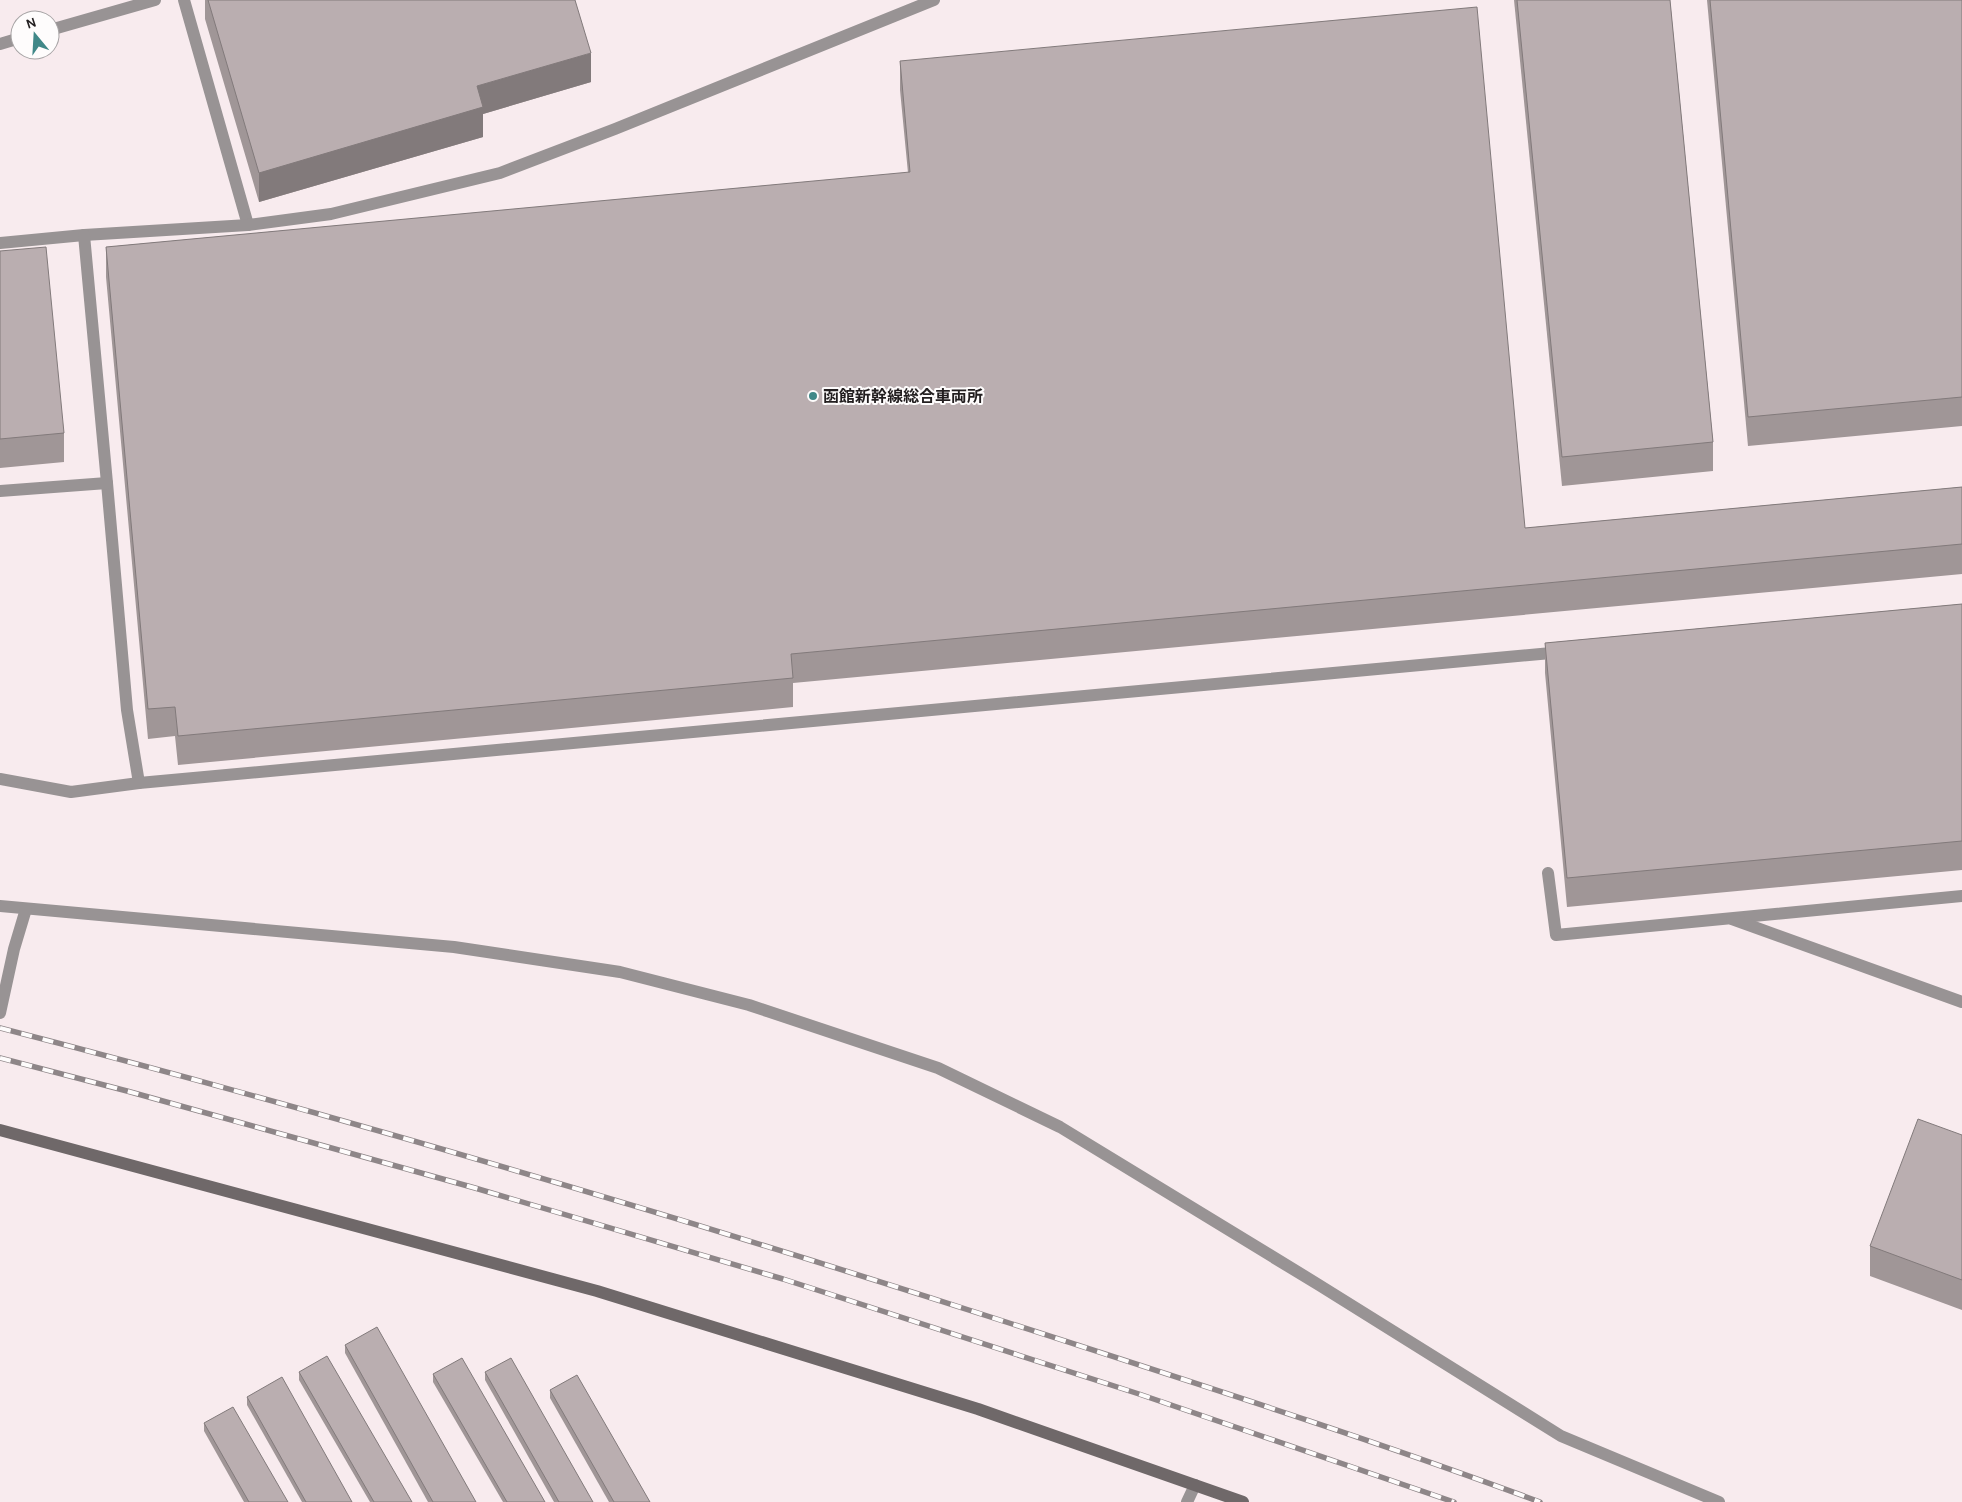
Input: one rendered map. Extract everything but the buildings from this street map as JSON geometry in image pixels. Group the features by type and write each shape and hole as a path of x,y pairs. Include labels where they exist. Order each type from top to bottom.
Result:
{"street":[{"path":"60,27 155,0"},
{"path":"184,0 248,225"},
{"path":"0,243 84,235 248,225 331,214 500,173 616,129 934,0"},
{"path":"84,235 127,710 138,783"},
{"path":"0,491 107,483"},
{"path":"0,779 71,792 138,783 1576,651"},
{"path":"1548,873 1556,935 1962,896"},
{"path":"0,906 454,947 620,972 750,1005 938,1068 1060,1127 1561,1436 1719,1502"},
{"path":"0,1013 14,949 26,909"},
{"path":"1729,918 1962,1002"},
{"path":"0,1130 597,1290 978,1409 1243,1502"},
{"path":"1188,1502 1195,1485"}],"railway":[{"path":"0,1028 252,1095 754,1242 1272,1408 1540,1502"},
{"path":"0,1058 127,1091 475,1188 783,1279 1139,1394 1454,1502"}],"place":[{"name":"函館新幹線総合車両所","path":"813,396"}]}
